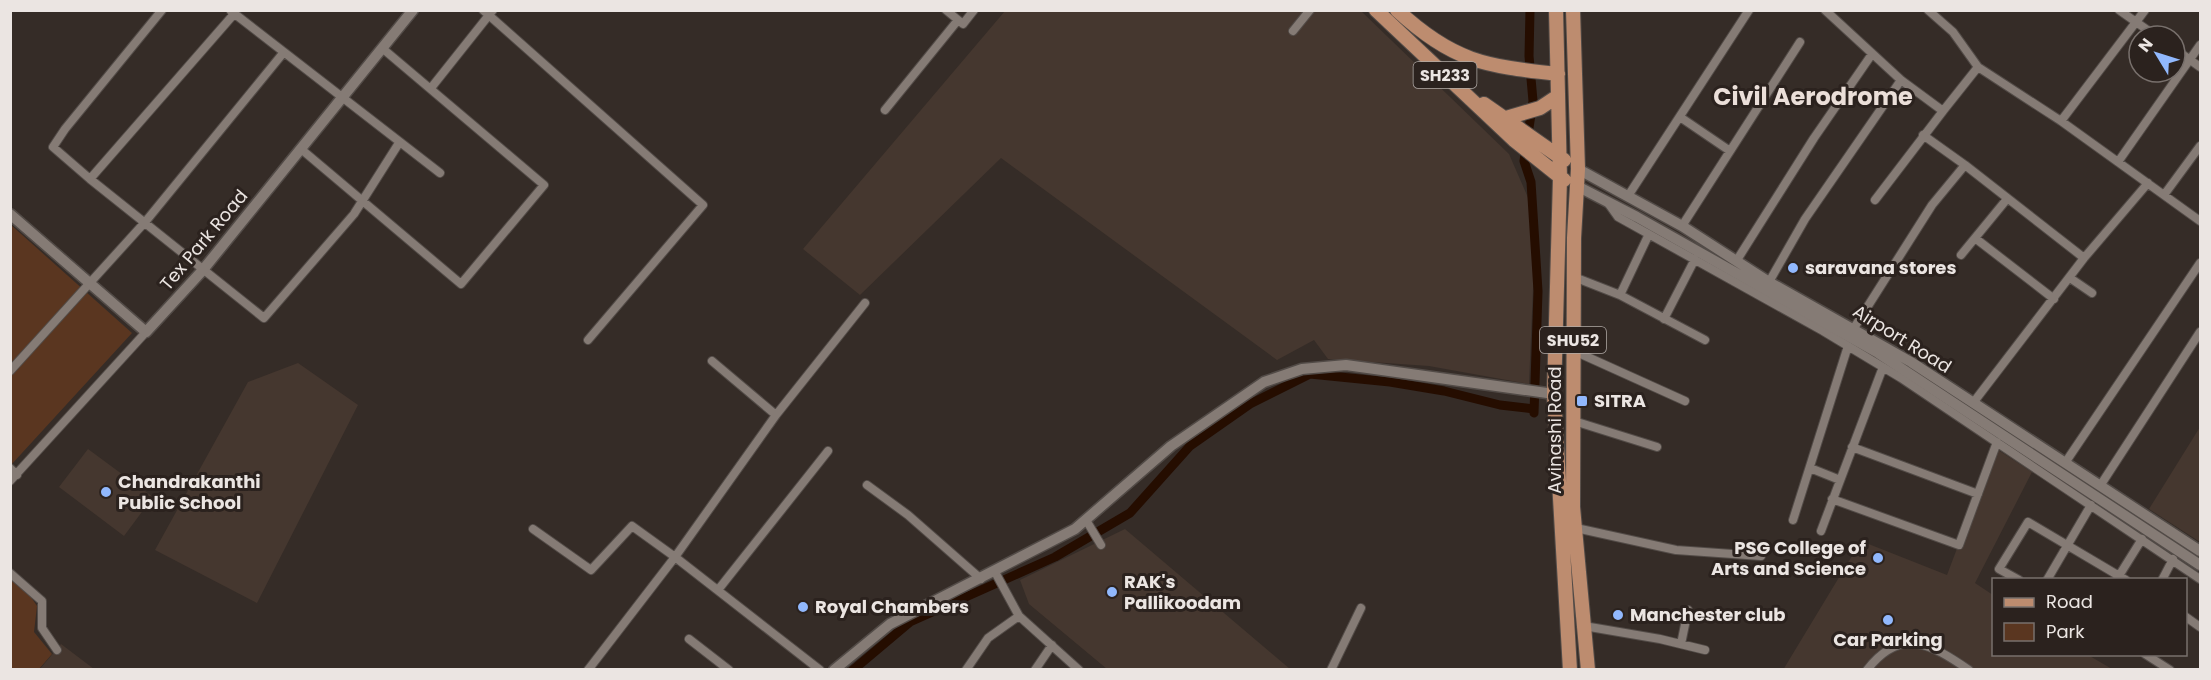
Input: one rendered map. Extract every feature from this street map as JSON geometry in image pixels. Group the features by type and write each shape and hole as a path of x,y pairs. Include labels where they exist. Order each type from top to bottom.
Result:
{"main road":[{"name":"SH233","path":"1376,10 1514,140 1560,178 1577,186"},
{"name":"SH233","path":"1384,10 1473,97 1578,169"},
{"path":"1396,10 1453,53 1480,64 1553,74"},
{"name":"Avinashi Road","path":"1556,10 1553,74 1558,96 1560,178 1547,393 1570,669"},
{"name":"Avinashi Road","path":"1573,10 1578,169 1572,350 1576,528 1588,669"},
{"path":"1509,120 1558,96"}],"street":[{"name":"Tex Park Road","path":"14,478 202,271 413,10"},
{"path":"946,10 963,24 974,10"},
{"path":"1293,31 1310,10"},
{"path":"1628,196 1749,10"},
{"path":"1825,10 1901,80 1943,111"},
{"path":"1929,10 1953,32 1978,67 2061,121 2200,221"},
{"path":"2119,10 2139,24"},
{"path":"2061,121 2145,10"},
{"path":"159,12 53,147 90,179 146,221 202,271 264,318 365,200 399,143"},
{"path":"90,179 233,12 440,173"},
{"path":"431,88 488,12 703,205 588,340"},
{"path":"885,110 958,20"},
{"path":"1682,226 1800,42"},
{"path":"2118,162 2200,45"},
{"path":"301,149 365,200 461,284 544,185 382,48"},
{"path":"10,371 146,221 284,52"},
{"path":"1737,260 1814,138 1872,54"},
{"path":"2187,57 2200,67"},
{"path":"1875,200 1923,135 1978,67"},
{"path":"1769,282 1805,219 1901,80"},
{"path":"1680,117 1730,151"},
{"path":"1923,135 2084,258"},
{"path":"2164,195 2200,146"},
{"path":"1854,328 1932,205 1965,165"},
{"name":"Airport Road","path":"1578,169 1682,226 1769,282 1854,328 2200,551"},
{"path":"1973,403 2084,258 2148,183"},
{"name":"Airport Road","path":"1577,186 1878,353 2200,565"},
{"path":"1961,255 2007,198"},
{"path":"1608,202 1618,217 1883,367 2200,579"},
{"path":"10,214 92,282 146,332"},
{"path":"1620,295 1649,234"},
{"path":"1975,238 2054,299"},
{"path":"1664,319 1695,259"},
{"path":"2065,463 2200,263"},
{"path":"1574,277 1620,295 1705,340"},
{"path":"2070,278 2092,292"},
{"path":"588,669 675,557 776,415 865,303"},
{"path":"2100,486 2200,332"},
{"path":"1793,520 1848,346"},
{"path":"1572,350 1685,401"},
{"path":"712,361 776,415"},
{"path":"834,669 890,624 995,573 1075,529 1088,525 1171,446 1264,382 1302,369 1346,366 1547,393"},
{"path":"1821,531 1883,367"},
{"path":"1574,421 1658,447"},
{"path":"1832,499 1959,545 1997,442"},
{"path":"1852,447 1978,494"},
{"path":"718,590 828,451"},
{"path":"10,468 14,478"},
{"path":"1810,468 1840,480"},
{"path":"867,485 908,515 981,579"},
{"path":"2048,578 2091,505"},
{"path":"2017,578 1999,569 2028,522 2121,578 2142,539"},
{"path":"1088,525 1099,543"},
{"path":"533,529 591,570 632,526 820,669"},
{"path":"1576,528 1676,550 1761,556"},
{"path":"2163,578 2173,560"},
{"path":"10,573 42,601 42,628 57,650"},
{"path":"995,573 1019,616 1078,669"},
{"path":"1331,669 1361,608"},
{"path":"1681,644 1688,610"},
{"path":"966,669 988,638 1019,616"},
{"path":"2187,618 2200,627"},
{"path":"1584,626 1705,650"},
{"path":"689,639 729,669"},
{"path":"1867,669 1880,653 1898,645 1922,642 1969,669"},
{"path":"1035,669 1052,645"},
{"path":"2148,656 2170,669"}],"shaded area":[{"path":"1005,11 1361,11 1509,154 1536,216 1529,384 1429,366 1328,359 1314,340 1277,360 1001,158 860,295 803,249"},
{"path":"298,363 358,405 257,603 155,550 248,382"},
{"path":"2200,427 2200,542 2149,509"},
{"name":"PSG College of Arts and Science","path":"1995,448 2032,472 1975,583 1992,594 1992,656 2090,656 2112,669 1783,670 1861,541 1947,575"},
{"name":"Chandrakanthi Public School","path":"88,449 153,497 124,536 59,487"},
{"name":"RAK's Pallikoodam","path":"1125,529 1290,669 1107,669 1029,604 1020,580"},
{"path":"61,644 94,669 39,670"}],"green space":[{"path":"11,225 132,333 11,465"},
{"path":"10,579 28,593 37,606 34,632 52,654 39,669 11,669"}],"waterway":[{"path":"1530,10 1529,56 1533,101 1524,161 1531,182 1538,291 1534,413"},
{"path":"853,670 910,622 1055,557 1130,513 1190,446 1250,404 1310,374 1390,382 1444,391 1500,405 1534,409"}],"place":[{"name":"saravana stores","path":"1793,268"},
{"name":"SITRA","path":"1582,401"},
{"name":"Chandrakanthi Public School","path":"106,492"},
{"name":"PSG College of Arts and Science","path":"1878,558"},
{"name":"RAK's Pallikoodam","path":"1112,592"},
{"name":"Royal Chambers","path":"803,607"},
{"name":"Manchester club","path":"1618,615"},
{"name":"Car Parking","path":"1888,620"}],"district":[{"name":"Civil Aerodrome","path":"1813,97"}]}
